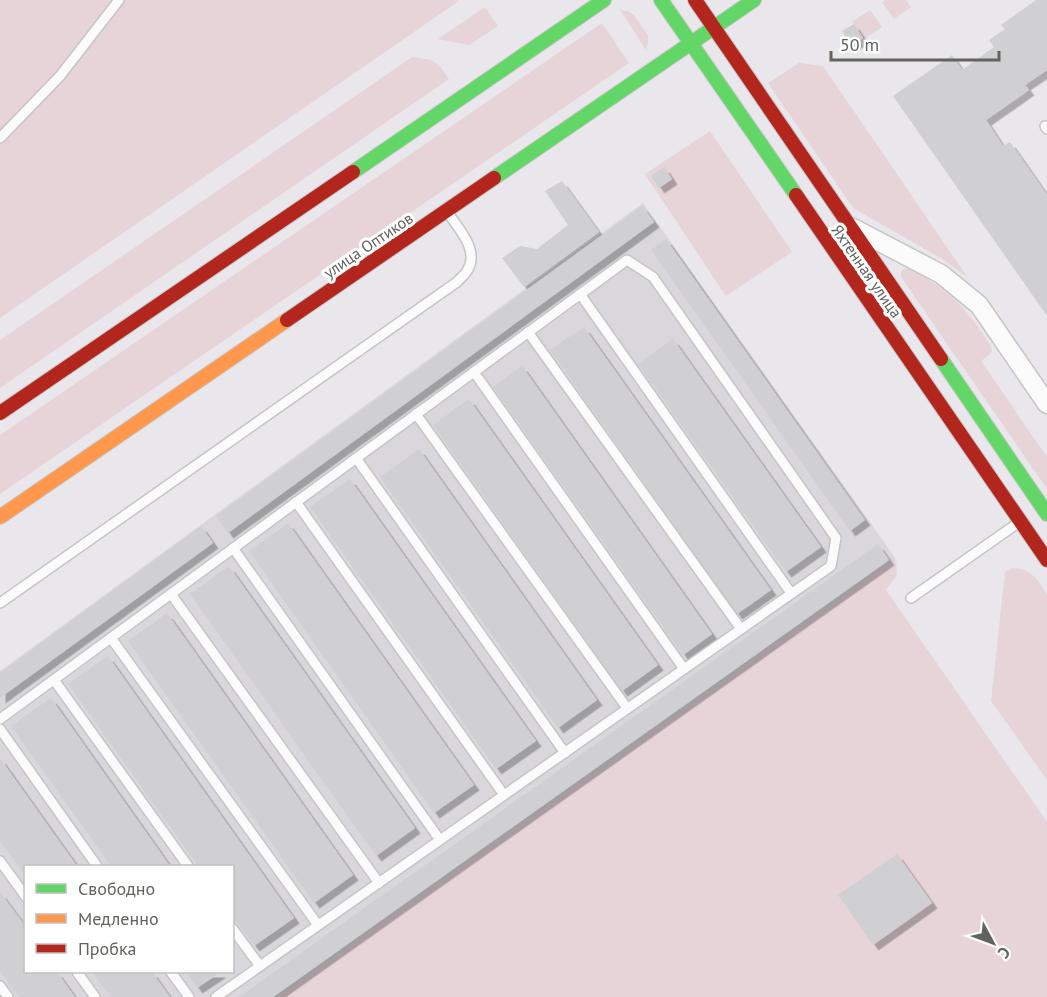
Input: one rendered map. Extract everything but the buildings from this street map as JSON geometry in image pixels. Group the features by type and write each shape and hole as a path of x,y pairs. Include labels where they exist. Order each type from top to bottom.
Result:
{"street":[{"path":"0,413 604,0"},
{"name":"Яхтенная улица","path":"661,0 1047,560"},
{"name":"Яхтенная улица","path":"695,0 1047,514"},
{"name":"улица Оптиков","path":"0,517 754,0"},
{"path":"850,226 941,274 979,305 1047,404"}],"lane":[{"path":"0,138 60,76 119,0"},
{"path":"0,603 457,282 468,270 471,257 470,245 447,211"},
{"path":"0,720 627,260 654,277 836,538 831,566 216,997"},
{"path":"580,294 791,593"},
{"path":"528,332 741,629"},
{"path":"474,372 684,669"},
{"path":"416,414 627,708"},
{"path":"356,458 565,753"},
{"path":"296,502 504,795"},
{"path":"911,598 1020,521"},
{"path":"234,548 440,840"},
{"path":"171,594 380,883"},
{"path":"111,638 318,925"},
{"path":"54,680 187,865"},
{"path":"0,729 96,865"},
{"path":"0,861 24,894"},
{"path":"234,931 260,966"},
{"path":"78,973 95,997"},
{"path":"172,973 189,997"},
{"path":"0,986 8,997"}],"shaded area":[{"path":"0,0 458,0 459,1 0,318"},
{"path":"906,0 911,7 894,19 882,2"},
{"path":"485,7 498,26 469,45 438,39"},
{"path":"620,10 634,15 648,35 646,50"},
{"path":"870,10 882,27 864,39 852,22"},
{"path":"602,23 629,63 0,494 0,435"},
{"path":"412,57 434,62 449,79 0,388 0,340"},
{"path":"799,63 823,66 968,278 944,260 853,208 768,83"},
{"path":"710,131 792,252 726,296 645,174"},
{"path":"643,203 896,559 279,997 0,997 0,671"},
{"path":"909,268 934,283 958,303 987,340 992,351 981,361 1047,457 1047,489 901,277 901,272"},
{"path":"896,559 897,576 886,590 1047,822 1047,997 279,997"},
{"path":"1013,568 1034,576 1047,595 1047,780 991,701 1005,572"}],"traffic: fast":[{"path":"353,172 604,0"},
{"path":"661,0 796,195"},
{"path":"494,178 754,0"},
{"path":"941,359 1047,514"}],"traffic: slow":[{"path":"0,517 287,320"}],"traffic: jam":[{"path":"695,0 941,359"},
{"path":"0,413 353,172"},
{"path":"287,320 494,178"},
{"path":"796,195 1047,560"}]}
